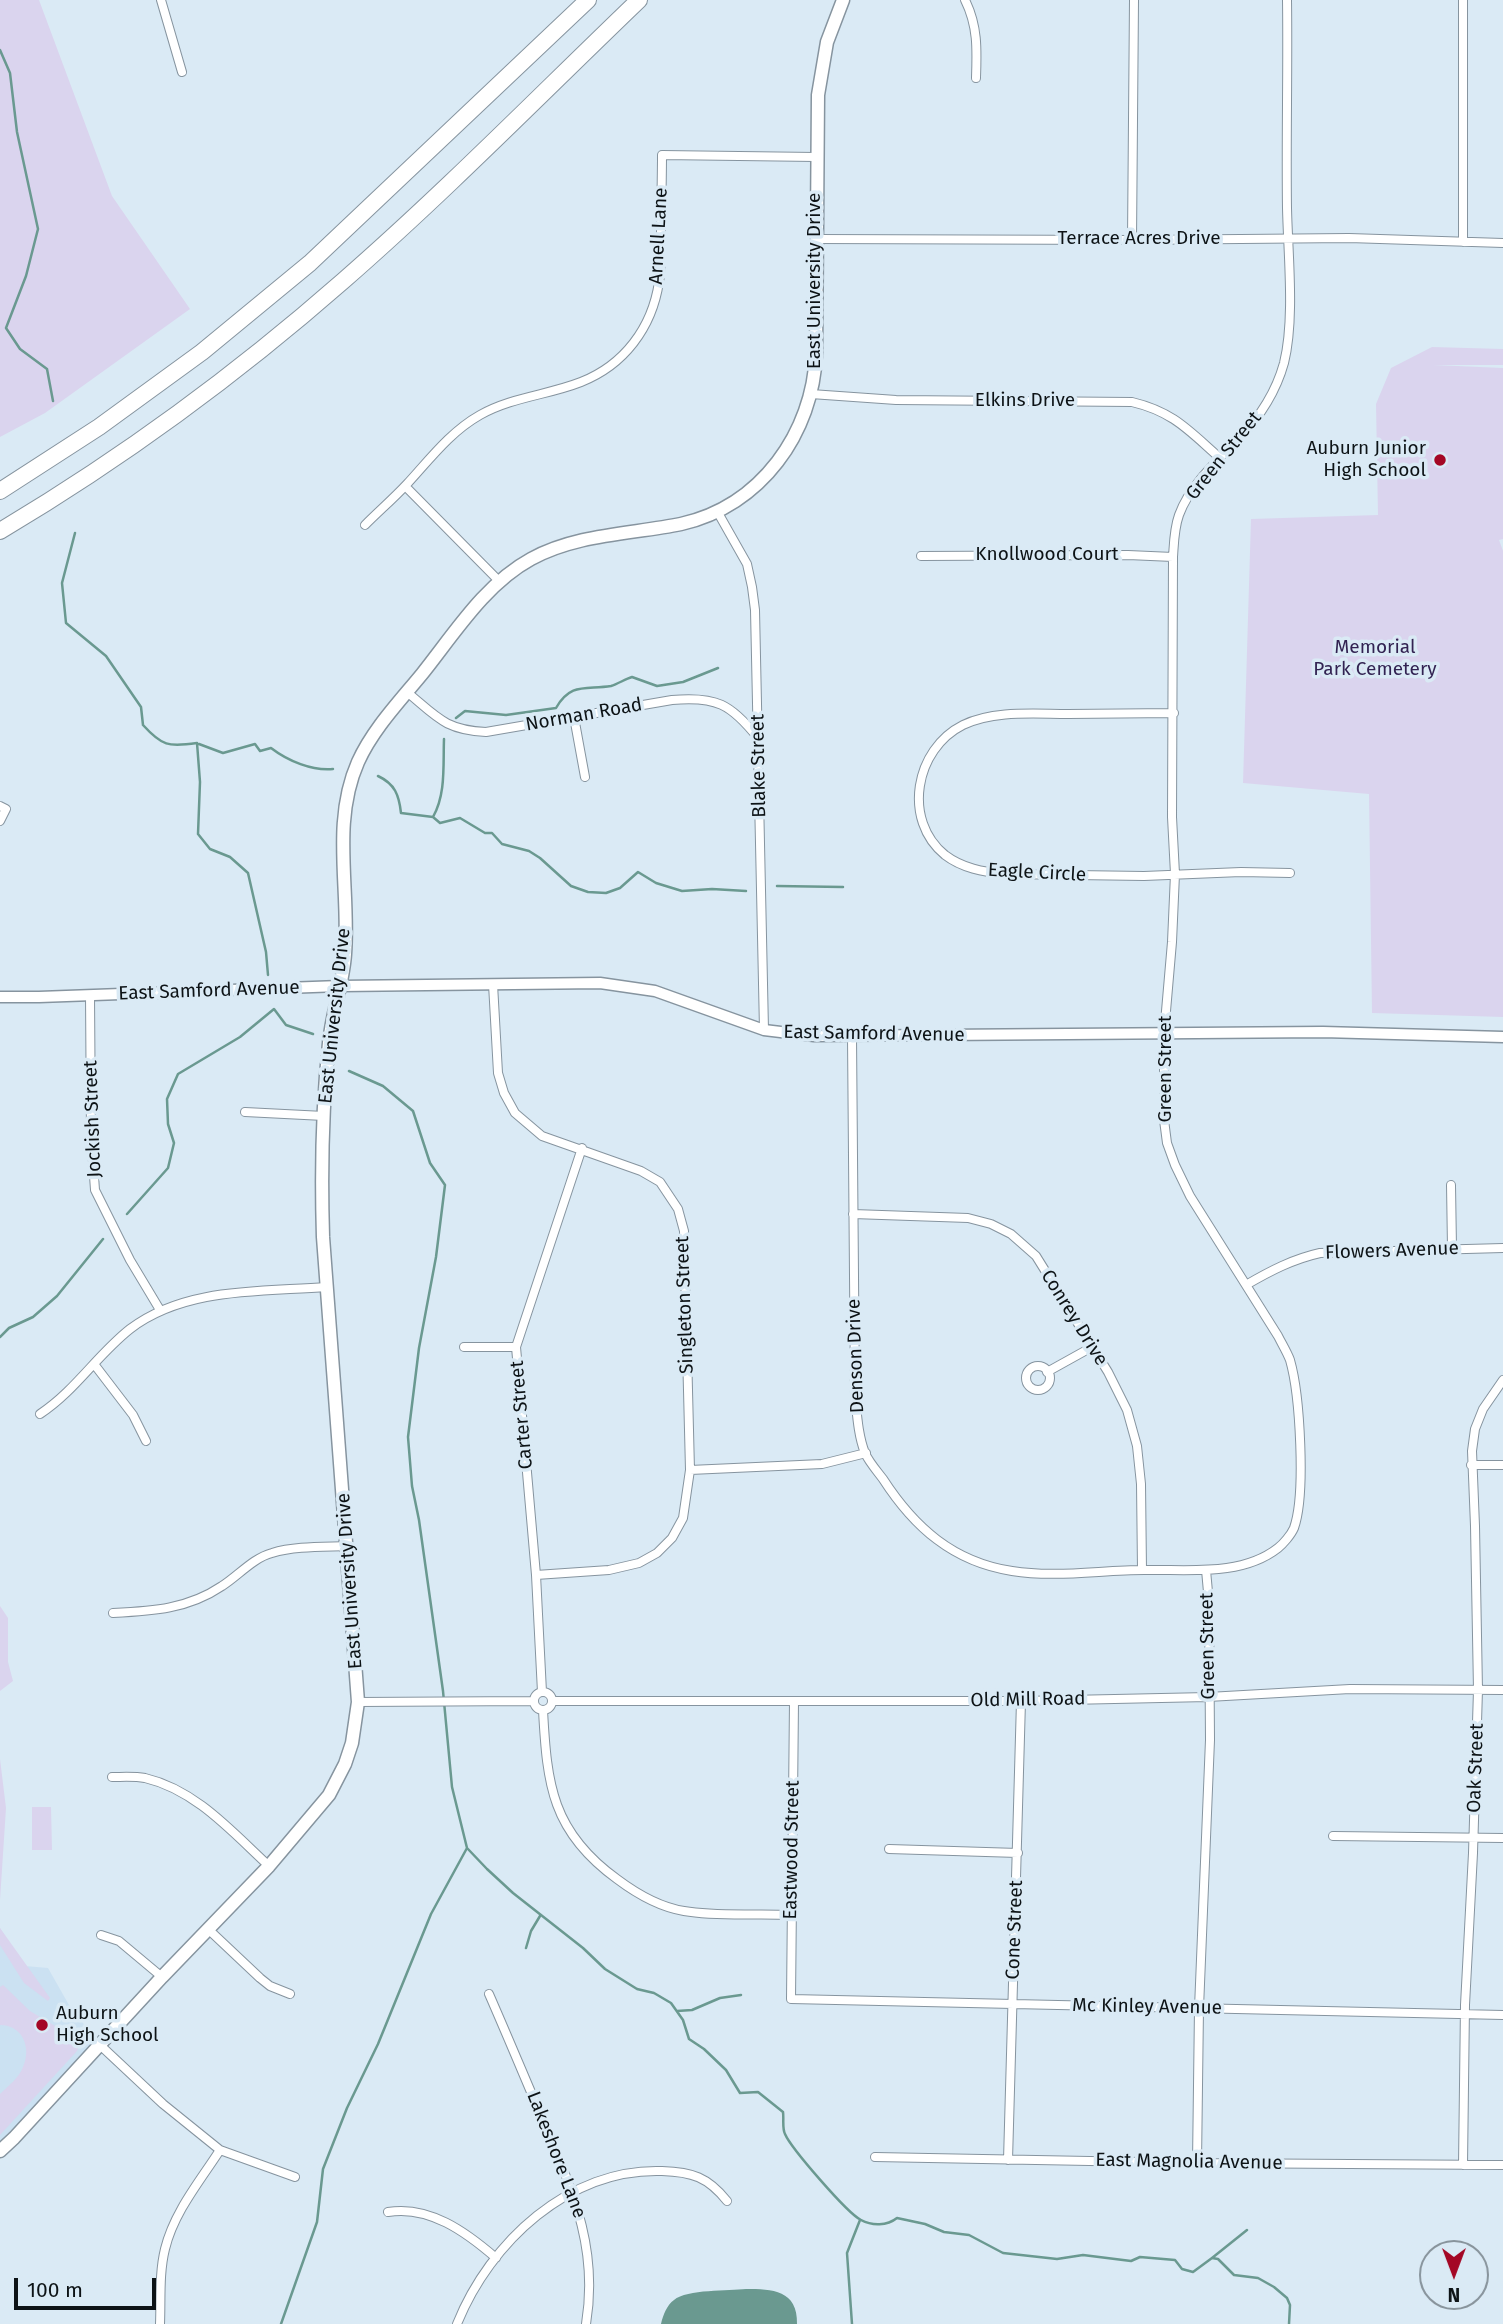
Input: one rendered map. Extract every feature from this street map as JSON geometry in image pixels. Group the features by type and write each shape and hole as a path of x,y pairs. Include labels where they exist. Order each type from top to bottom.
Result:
{"highway":[{"path":"0,491 99,426 202,352 300,272 588,0"},
{"path":"0,531 164,423 285,330 344,280 639,0"}],"main road":[{"name":"East University Drive","path":"0,2151 269,1866 329,1796 345,1765 352,1743 358,1702 326,1287 322,1194 329,1042 345,943 343,828 346,800 365,749 380,726 477,606 500,582 522,565 550,550 683,523 717,511 753,488 782,457 800,427 811,394 816,354 818,95 821,65 831,27 844,0"}],"street":[{"path":"161,0 182,72"},
{"path":"965,0 975,23 976,78"},
{"path":"1132,240 1134,0"},
{"name":"Green Street","path":"1197,2163 1199,2008 1210,1740 1209,1603 1206,1570 1259,1560 1279,1548 1293,1531 1298,1510 1297,1400 1289,1357 1190,1196 1167,1143 1164,1120 1164,1034 1175,874 1172,817 1173,557 1176,527 1183,506 1195,487 1261,412 1284,362 1289,316 1287,0"},
{"path":"1463,0 1463,242"},
{"name":"Arnell Lane","path":"365,525 436,451 460,428 478,416 519,398 584,381 604,370 629,349 643,331 652,312 660,280 662,155 816,157"},
{"name":"Terrace Acres Drive","path":"816,239 1132,240 1288,237 1503,243"},
{"name":"Elkins Drive","path":"811,394 896,400 1132,402 1155,407 1176,419 1220,458"},
{"path":"405,486 500,582"},
{"name":"Blake Street","path":"717,511 747,564 752,587 756,644 764,1030"},
{"name":"Knollwood Court","path":"921,556 1173,557"},
{"name":"Norman Road","path":"407,692 443,723 464,731 486,732 673,699 715,700 728,706 743,719 758,738"},
{"name":"Eagle Circle","path":"1174,713 1020,714 985,718 964,724 945,736 931,753 920,784 919,806 924,828 936,846 953,860 984,872 1144,876 1290,873"},
{"path":"574,717 585,778"},
{"path":"0,806 6,809 0,821"},
{"name":"East Samford Avenue","path":"0,997 340,986 600,983 633,987 687,1001 764,1030 814,1036 1323,1032 1503,1037"},
{"name":"Singleton Street","path":"493,984 496,1061 509,1103 523,1122 542,1136 641,1171 660,1182 678,1209 684,1230 690,1470 683,1518 673,1538 657,1553 629,1566 536,1575"},
{"name":"Jockish Street","path":"90,995 90,1135 95,1190 130,1260 160,1310"},
{"name":"Denson Drive","path":"852,1037 855,1395 866,1453 907,1514 942,1543 971,1559 1003,1569 1035,1573 1206,1570"},
{"path":"245,1112 324,1116"},
{"name":"Carter Street","path":"542,1692 536,1575 516,1347 582,1149"},
{"path":"1451,1185 1452,1248"},
{"name":"Conrey Drive","path":"853,1214 968,1218 991,1224 1011,1234 1036,1256 1123,1401 1137,1446 1141,1483 1142,1570"},
{"name":"Flowers Avenue","path":"1246,1284 1290,1261 1321,1253 1503,1248"},
{"path":"40,1414 74,1386 130,1329 160,1310 193,1299 326,1287"},
{"path":"464,1347 516,1347"},
{"path":"1047,1372 1093,1347"},
{"path":"94,1364 134,1415 146,1441"},
{"name":"Oak Street","path":"1463,2165 1465,2014 1478,1690 1475,1526 1471,1465 1475,1429 1483,1409 1503,1380"},
{"path":"690,1470 822,1464 866,1453"},
{"path":"1471,1465 1503,1465"},
{"path":"113,1614 149,1612 184,1605 205,1597 270,1553 290,1549 348,1546"},
{"name":"Old Mill Road","path":"553,1701 1021,1701 1208,1697 1338,1689 1503,1690"},
{"path":"542,1692 548,1693 553,1701 550,1708 543,1710 536,1706 534,1701 537,1694 542,1692"},
{"path":"358,1702 534,1701"},
{"name":"Eastwood Street","path":"791,1999 794,1701"},
{"name":"Cone Street","path":"1008,2160 1021,1701"},
{"path":"543,1710 546,1766 554,1801 575,1840 596,1863 638,1894 681,1910 791,1915"},
{"path":"112,1777 143,1778 172,1787 191,1797 269,1866"},
{"path":"1334,1836 1503,1838"},
{"path":"888,1849 1018,1853"},
{"path":"208,1929 260,1978 290,1994"},
{"path":"101,1935 119,1941 162,1977"},
{"name":"Lakeshore Lane","path":"489,1994 572,2191 584,2228 590,2300 586,2324"},
{"name":"Mc Kinley Avenue","path":"791,1999 1503,2015"},
{"path":"100,2045 163,2104 220,2150 295,2176"},
{"path":"160,2324 164,2250 180,2212 220,2150"},
{"name":"East Magnolia Avenue","path":"875,2157 1503,2165"},
{"path":"457,2324 475,2286 496,2258 533,2218 572,2191 618,2175 650,2170 673,2171 698,2176 711,2182 727,2201"},
{"path":"388,2212 422,2212 444,2221 480,2244 496,2258"}],"shaded area":[{"name":"Auburn High School","path":"0,1928 25,1966 48,1968 69,2005 100,2045 0,2151"},
{"path":"746,2289 774,2291 788,2298 793,2304 797,2324 661,2324 669,2305 680,2296"}],"green space":[{"path":"0,0 39,0 112,196 190,309 45,413 0,437"},
{"name":"Memorial Park Cemetery","path":"1432,347 1503,349 1503,365 1433,365 1503,368 1503,539 1499,540 1503,551 1503,1017 1372,1013 1369,794 1243,783 1251,519 1378,515 1376,404 1391,368"},
{"path":"0,1606 8,1618 8,1662 13,1681 0,1691"},
{"path":"0,1759 6,1808 0,1900"},
{"path":"32,1807 51,1807 52,1850 32,1850"},
{"path":"0,1928 50,1998 48,2001 24,1983 0,1945"},
{"path":"3,1985 30,2011 75,2038 79,2046 0,2135 0,2094 21,2071 26,2052 19,2033 8,2026 0,2025 0,1987"}],"waterway":[{"path":"0,50 10,73 17,132 38,229 26,276 6,328 20,349 47,369 53,401"},
{"path":"75,533 62,583 66,623 106,656 141,707 143,725 150,732 161,741 172,745 197,743 200,782 198,834 210,849 230,857 248,873 266,952 268,975"},
{"path":"456,718 465,711 506,715 556,708 567,694 580,689 611,686 632,677 657,686 683,682 718,668"},
{"path":"433,817 442,789 444,739"},
{"path":"199,744 223,753 255,744 260,751 271,748 300,764 333,769"},
{"path":"378,776 395,791 401,813 433,817 440,823 460,818 485,833 492,833 502,844 529,851 571,886 588,892 606,893 620,888 638,872 656,883 682,891 746,891"},
{"path":"777,886 843,887"},
{"path":"127,1214 168,1168 174,1143 168,1124 167,1099 178,1074 240,1037 274,1009 286,1025 313,1034"},
{"path":"281,2324 317,2222 323,2169 431,1914 467,1848 452,1787 443,1691 412,1486 408,1437 445,1185 430,1163 413,1111 383,1086 349,1071"},
{"path":"0,1337 9,1328 33,1317 57,1296 103,1239"},
{"path":"467,1848 513,1893 583,1948 605,1969 637,1989 654,1993 671,2003 683,2020 689,2039 726,2070 740,2093 758,2092 783,2112 784,2132 789,2141 832,2193 861,2220 879,2224 889,2223 897,2218 925,2224 944,2232 969,2235 1003,2253 1057,2259 1083,2255 1131,2261 1140,2257 1175,2260 1182,2269 1193,2272 1212,2258 1218,2259 1234,2275 1258,2278 1287,2298 1290,2305 1289,2324"},
{"path":"526,1948 531,1931 540,1916"},
{"path":"677,2011 692,2010 720,1998 741,1995"},
{"path":"852,2324 847,2253 860,2220"},
{"path":"1212,2258 1247,2230"}],"place":[{"name":"Auburn Junior High School","path":"1440,460"},
{"name":"Auburn High School","path":"42,2025"}]}
